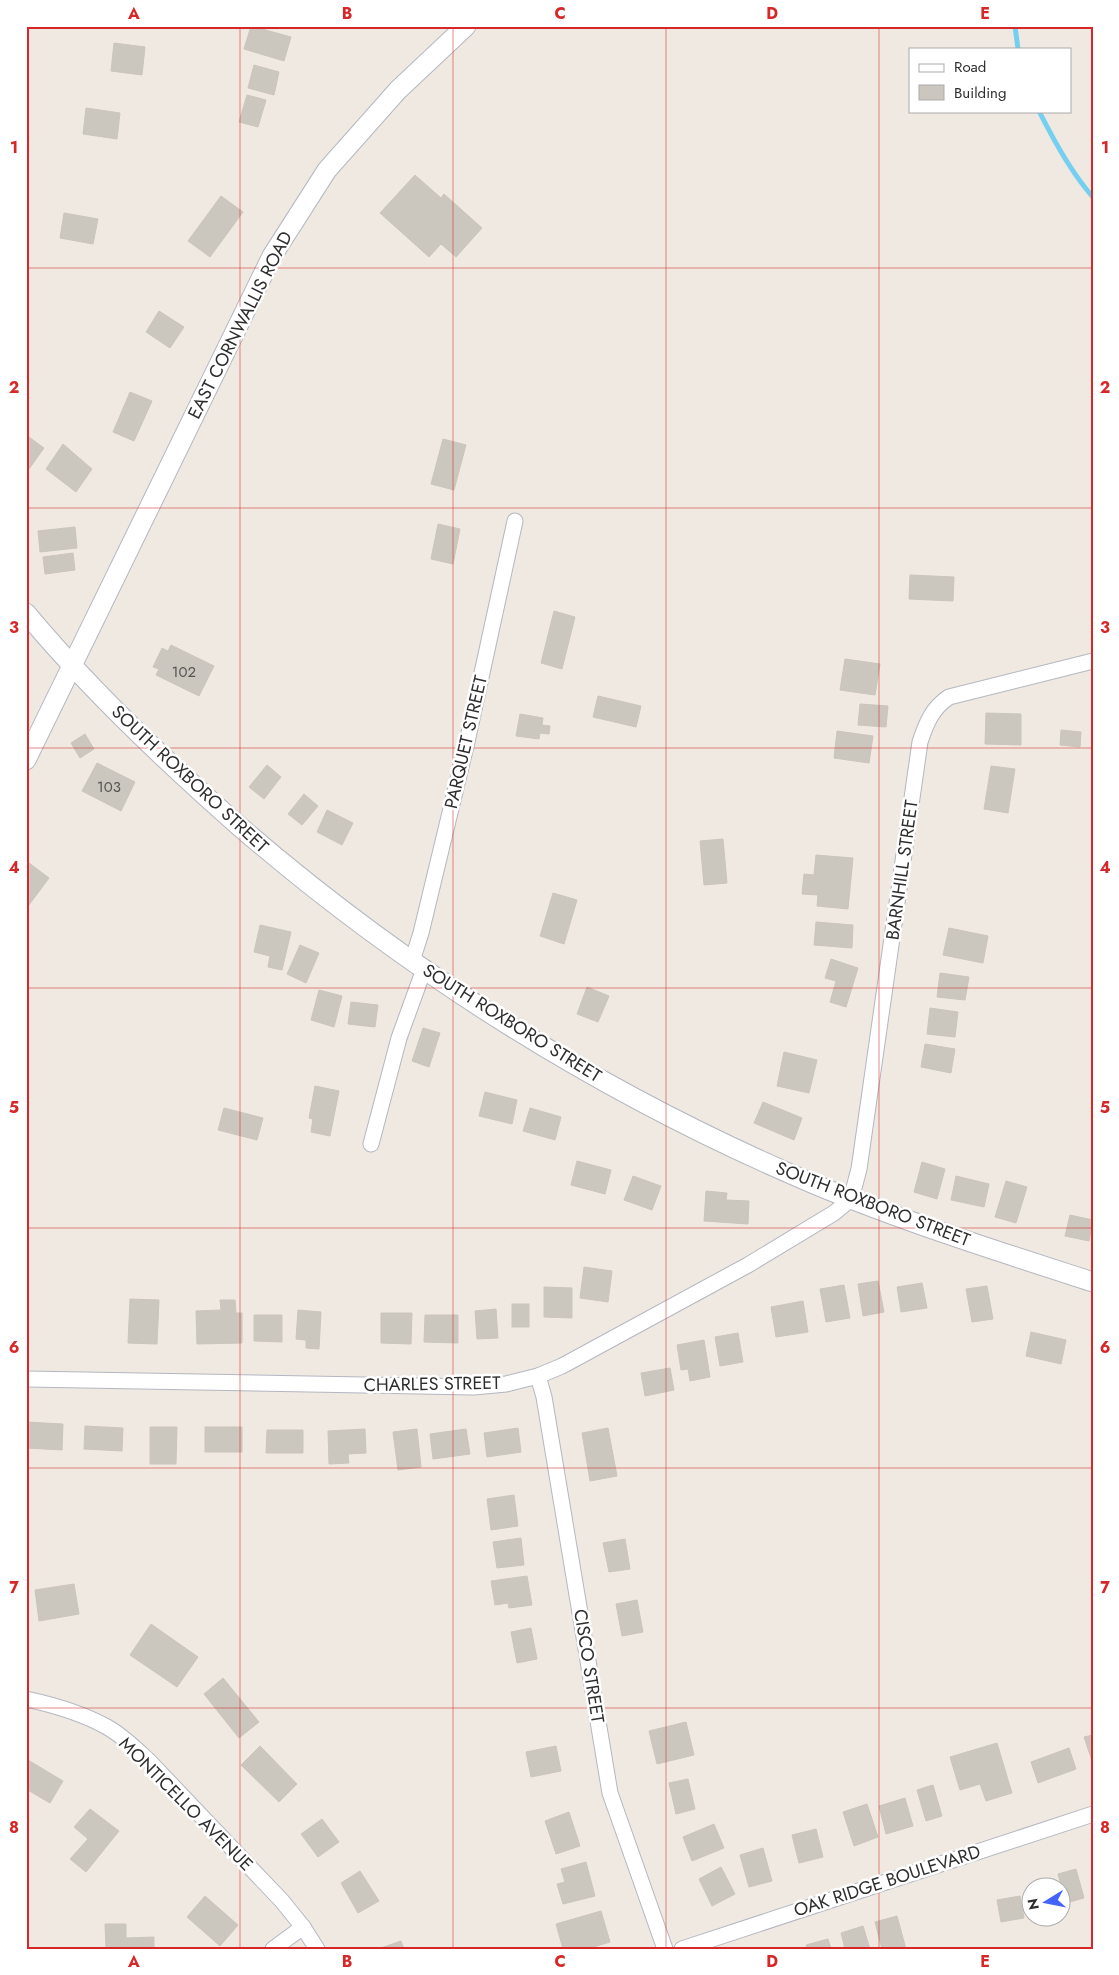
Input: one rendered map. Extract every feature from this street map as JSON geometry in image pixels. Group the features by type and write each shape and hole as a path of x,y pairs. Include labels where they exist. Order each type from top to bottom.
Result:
{"street":[{"name":"EAST CORNWALLIS ROAD","path":"26,760 256,286 284,235 327,170 398,90 466,26"},
{"name":"PARQUET STREET","path":"371,1144 418,965 421,933 468,742 515,521"},
{"name":"SOUTH ROXBORO STREET","path":"26,613 103,698 186,780 270,853 418,965 504,1021 595,1076 721,1142 850,1199 1093,1282"},
{"name":"BARNHILL STREET","path":"850,1199 859,1169 920,742 925,725 939,704 949,697 1093,661"},
{"name":"CHARLES STREET","path":"26,1379 474,1387 506,1384 538,1376 562,1366 740,1269 834,1213 850,1199"},
{"name":"CISCO STREET","path":"538,1376 544,1397 610,1793 665,1949"},
{"name":"MONTICELLO AVENUE","path":"26,1699 76,1712 107,1727 126,1740 149,1761 262,1880 303,1927 318,1949"},
{"name":"OAK RIDGE BOULEVARD","path":"682,1949 1093,1814"},
{"path":"273,1949 303,1927"}],"building":[{"path":"251,26 291,37 284,61 244,49"},
{"path":"114,43 145,47 142,75 111,71"},
{"path":"254,65 279,72 274,95 248,88"},
{"path":"247,95 266,100 258,127 239,122"},
{"path":"86,108 120,113 117,139 83,134"},
{"path":"415,175 441,198 444,194 482,228 456,257 441,244 429,257 380,213"},
{"path":"221,196 243,212 210,257 188,241"},
{"path":"64,213 98,219 93,244 60,238"},
{"path":"159,311 184,327 170,348 146,332"},
{"path":"130,392 152,401 134,441 113,432"},
{"path":"26,435 44,448 29,469 26,467"},
{"path":"443,439 466,445 454,490 431,484"},
{"path":"63,444 92,469 76,492 46,469"},
{"path":"438,524 460,529 453,564 431,559"},
{"path":"75,527 77,548 40,552 38,531"},
{"path":"73,553 75,570 45,574 43,557"},
{"path":"910,575 954,577 953,601 909,599"},
{"path":"554,611 575,617 562,669 541,663"},
{"path":"171,645 214,666 199,696 156,675 159,669 153,667 162,648 168,651"},
{"path":"845,659 880,664 875,695 840,690"},
{"path":"598,696 641,706 636,727 593,717"},
{"path":"860,704 888,706 886,727 858,725"},
{"path":"986,713 1021,714 1021,745 985,744"},
{"path":"520,714 543,718 542,725 550,726 549,734 540,733 539,739 516,736"},
{"path":"1061,730 1081,732 1080,747 1060,745"},
{"path":"837,731 873,736 869,763 834,758"},
{"path":"85,734 94,749 80,758 71,743"},
{"path":"97,763 135,782 121,811 82,791"},
{"path":"267,765 281,777 264,799 249,787"},
{"path":"991,766 1015,769 1008,813 984,809"},
{"path":"304,794 318,806 302,825 288,814"},
{"path":"327,810 353,823 342,845 317,832"},
{"path":"723,839 727,883 704,885 700,841"},
{"path":"816,855 853,858 848,909 817,906 818,895 802,894 804,874 814,875"},
{"path":"29,863 49,878 29,905 26,904 26,867"},
{"path":"553,893 577,900 564,944 540,936"},
{"path":"816,922 853,925 852,948 814,945"},
{"path":"260,925 291,932 282,970 268,967 270,956 254,952"},
{"path":"949,928 988,936 983,963 943,955"},
{"path":"300,945 319,953 306,983 287,974"},
{"path":"831,959 858,968 846,1007 830,1002 836,981 825,978"},
{"path":"940,973 969,977 965,1000 937,997"},
{"path":"587,987 609,996 598,1022 577,1014"},
{"path":"319,990 342,996 334,1027 311,1020"},
{"path":"351,1002 378,1005 375,1027 348,1024"},
{"path":"930,1008 958,1012 955,1037 927,1034"},
{"path":"423,1028 440,1033 429,1067 412,1061"},
{"path":"925,1044 955,1049 951,1073 921,1067"},
{"path":"784,1052 817,1060 809,1093 777,1086"},
{"path":"315,1086 339,1091 330,1136 311,1132 313,1119 309,1118"},
{"path":"485,1092 517,1100 512,1124 479,1116"},
{"path":"763,1102 802,1118 794,1140 754,1123"},
{"path":"224,1108 263,1118 257,1140 218,1130"},
{"path":"530,1108 561,1117 555,1140 523,1131"},
{"path":"577,1161 611,1170 605,1194 571,1185"},
{"path":"922,1162 945,1169 937,1199 914,1192"},
{"path":"633,1176 661,1186 652,1210 624,1200"},
{"path":"956,1176 989,1184 984,1207 951,1200"},
{"path":"1006,1181 1027,1187 1016,1223 995,1217"},
{"path":"706,1191 727,1193 726,1200 749,1201 748,1224 704,1221"},
{"path":"1070,1215 1093,1220 1089,1241 1065,1236"},
{"path":"584,1267 612,1271 608,1302 580,1298"},
{"path":"878,1281 884,1312 863,1316 858,1284"},
{"path":"922,1283 927,1308 901,1312 897,1287"},
{"path":"844,1285 850,1318 826,1322 820,1289"},
{"path":"987,1286 993,1319 972,1322 966,1289"},
{"path":"544,1287 572,1288 572,1318 544,1317"},
{"path":"130,1299 159,1300 157,1344 128,1343"},
{"path":"220,1300 235,1300 236,1313 242,1313 242,1343 197,1344 196,1311 221,1310"},
{"path":"803,1301 808,1332 776,1337 771,1307"},
{"path":"512,1304 529,1304 529,1327 512,1327"},
{"path":"496,1309 498,1338 477,1339 475,1311"},
{"path":"298,1310 321,1312 319,1349 306,1348 306,1340 296,1339"},
{"path":"381,1313 412,1313 411,1344 381,1343"},
{"path":"254,1315 282,1315 282,1342 254,1341"},
{"path":"425,1315 458,1315 458,1343 424,1342"},
{"path":"1031,1332 1066,1340 1061,1364 1026,1356"},
{"path":"738,1333 743,1362 720,1366 715,1337"},
{"path":"704,1340 710,1377 690,1381 688,1369 681,1370 677,1345"},
{"path":"670,1368 674,1390 645,1396 641,1373"},
{"path":"26,1422 63,1424 62,1450 26,1448"},
{"path":"85,1426 123,1428 122,1451 84,1449"},
{"path":"150,1427 177,1427 176,1464 150,1464"},
{"path":"205,1427 242,1427 242,1452 205,1452"},
{"path":"518,1428 521,1452 487,1457 484,1433"},
{"path":"608,1428 617,1476 590,1481 582,1433"},
{"path":"365,1429 366,1453 348,1454 349,1463 329,1464 328,1431"},
{"path":"417,1429 421,1467 398,1470 393,1432"},
{"path":"466,1429 470,1454 433,1459 430,1434"},
{"path":"267,1430 303,1430 303,1453 266,1453"},
{"path":"514,1495 518,1526 491,1530 487,1499"},
{"path":"521,1538 524,1565 497,1568 493,1542"},
{"path":"625,1539 630,1569 609,1572 603,1543"},
{"path":"527,1576 532,1605 509,1608 508,1603 495,1605 491,1581"},
{"path":"74,1584 79,1614 39,1621 35,1590"},
{"path":"637,1600 643,1632 622,1636 616,1604"},
{"path":"151,1624 198,1657 177,1687 130,1655"},
{"path":"531,1628 537,1659 517,1663 511,1632"},
{"path":"223,1678 259,1722 239,1738 204,1694"},
{"path":"686,1722 694,1755 657,1764 649,1731"},
{"path":"1093,1735 1093,1764 1084,1737"},
{"path":"997,1743 1012,1793 986,1801 980,1784 960,1790 950,1757"},
{"path":"260,1746 297,1784 279,1802 241,1765"},
{"path":"556,1746 561,1771 531,1777 526,1752"},
{"path":"1069,1748 1076,1769 1038,1783 1031,1762"},
{"path":"28,1760 63,1781 50,1803 26,1789 26,1764"},
{"path":"688,1779 695,1809 676,1814 669,1783"},
{"path":"933,1785 942,1816 926,1821 917,1790"},
{"path":"905,1798 913,1826 886,1834 879,1806"},
{"path":"867,1804 878,1837 854,1846 843,1812"},
{"path":"90,1809 119,1831 86,1872 70,1859 88,1839 74,1827"},
{"path":"569,1812 580,1846 556,1854 545,1821"},
{"path":"322,1819 339,1842 318,1857 301,1834"},
{"path":"714,1824 724,1848 692,1861 683,1837"},
{"path":"816,1829 823,1857 799,1863 792,1835"},
{"path":"763,1848 772,1881 749,1887 740,1855"},
{"path":"586,1862 595,1896 563,1904 557,1884 565,1882 561,1869"},
{"path":"721,1867 735,1894 712,1906 699,1879"},
{"path":"1076,1869 1084,1898 1072,1901 1072,1878 1059,1878 1058,1874"},
{"path":"360,1871 379,1901 358,1913 341,1883"},
{"path":"205,1896 238,1925 220,1946 187,1917"},
{"path":"1020,1896 1022,1918 1001,1922 997,1900"},
{"path":"601,1911 610,1942 587,1949 563,1949 556,1924"},
{"path":"897,1916 906,1949 882,1949 875,1922"},
{"path":"105,1924 126,1924 126,1938 154,1937 154,1949 106,1949"},
{"path":"863,1926 870,1949 845,1949 841,1933"},
{"path":"828,1939 831,1949 807,1949 806,1945"},
{"path":"401,1941 404,1949 378,1949"}],"waterway":[{"path":"1015,26 1018,48"},
{"path":"1040,112 1070,167 1093,197"}]}
